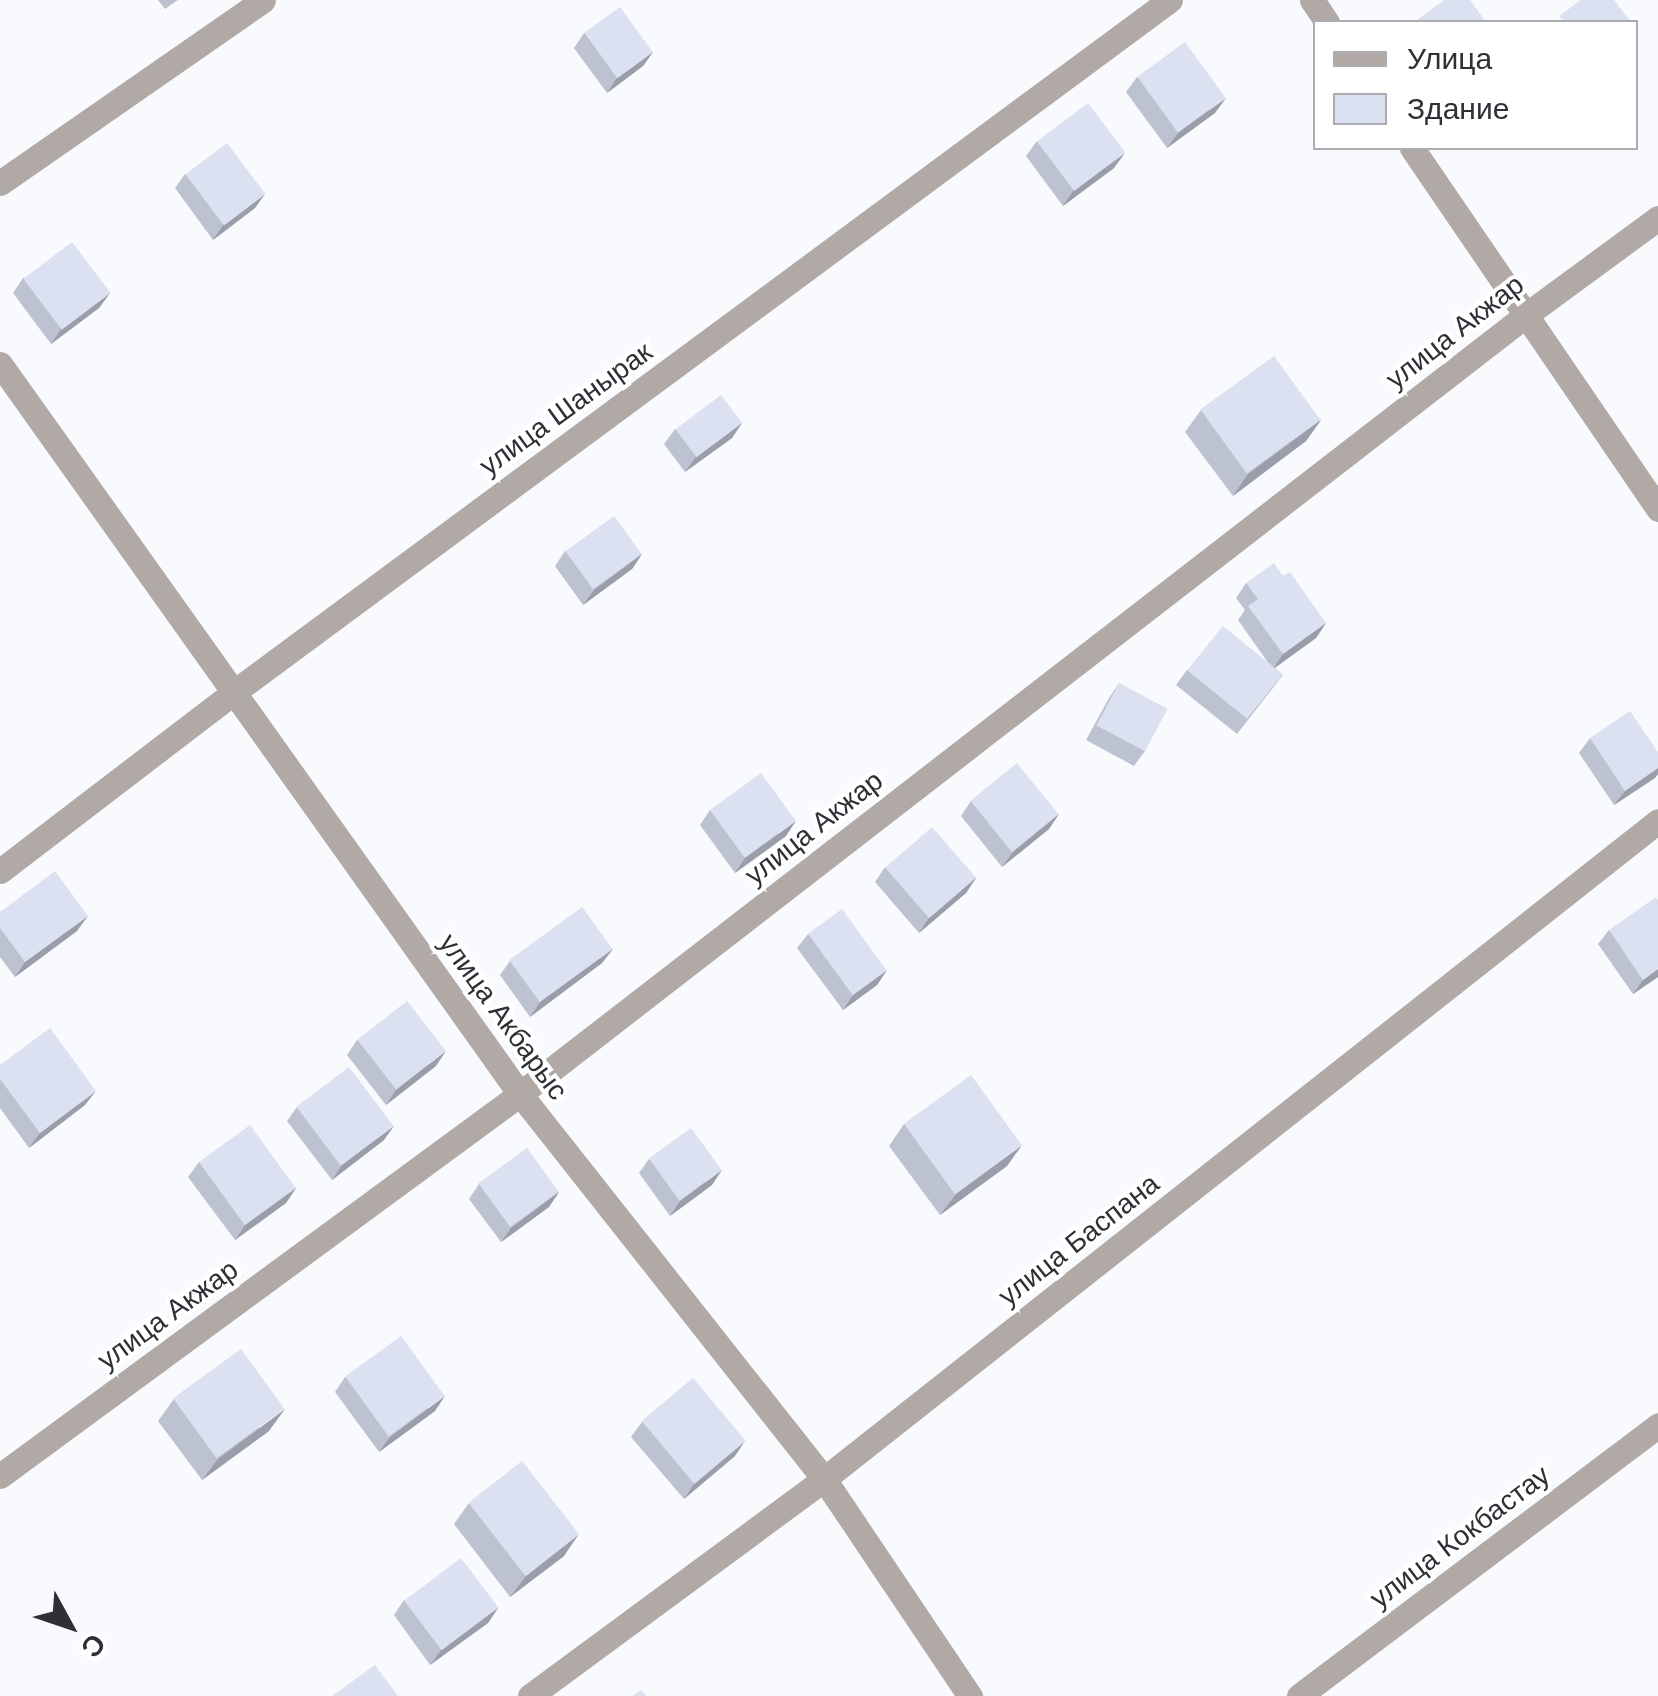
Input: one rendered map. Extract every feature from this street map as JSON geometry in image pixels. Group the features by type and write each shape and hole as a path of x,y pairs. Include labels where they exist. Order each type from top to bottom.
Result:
{"street":[{"path":"0,184 263,0"},
{"name":"улица Шанырак","path":"0,871 234,692 1170,0"},
{"path":"1413,150 1658,508"},
{"name":"улица Акжар","path":"0,1476 520,1094 1526,314 1658,218"},
{"name":"улица Акбарыс","path":"0,364 520,1094 824,1478 970,1696"},
{"name":"улица Баспана","path":"530,1696 824,1478 1658,821"},
{"name":"улица Кокбастау","path":"1299,1696 1658,1425"}],"building":[{"path":"1444,0 1470,0 1485,20 1417,20"},
{"path":"1581,0 1614,0 1629,20 1562,20 1559,16"},
{"path":"620,7 653,52 617,78 584,33"},
{"path":"1185,42 1226,98 1178,133 1137,77"},
{"path":"1088,103 1125,153 1074,191 1037,142"},
{"path":"227,143 266,194 224,225 185,174"},
{"path":"72,242 111,293 62,330 23,279"},
{"path":"1274,356 1320,420 1247,473 1200,409"},
{"path":"721,395 742,423 697,457 675,429"},
{"path":"614,516 642,554 593,589 565,551"},
{"path":"1274,563 1283,576 1290,572 1326,623 1283,654 1248,606 1258,599 1246,583"},
{"path":"1223,626 1283,674 1247,719 1187,670"},
{"path":"1119,683 1168,709 1145,751 1096,725"},
{"path":"1630,711 1658,752 1658,768 1625,791 1590,738"},
{"path":"1017,763 1059,814 1012,852 970,801"},
{"path":"761,773 796,821 745,858 710,810"},
{"path":"932,827 976,878 929,918 885,868"},
{"path":"55,871 88,916 25,962 0,928 0,912"},
{"path":"1656,897 1658,969 1643,980 1609,930"},
{"path":"582,907 613,949 540,1002 509,960"},
{"path":"842,909 887,970 853,995 808,934"},
{"path":"407,1001 446,1051 396,1089 357,1040"},
{"path":"50,1028 96,1091 40,1133 0,1079 0,1065"},
{"path":"349,1067 394,1126 341,1166 296,1107"},
{"path":"971,1075 1022,1145 955,1194 904,1124"},
{"path":"250,1125 296,1188 245,1225 199,1162"},
{"path":"691,1128 722,1170 679,1201 649,1159"},
{"path":"527,1148 559,1192 510,1227 478,1183"},
{"path":"401,1336 444,1396 389,1436 345,1377"},
{"path":"241,1349 284,1409 217,1458 173,1398"},
{"path":"693,1378 746,1441 694,1484 642,1421"},
{"path":"522,1461 579,1534 526,1576 468,1503"},
{"path":"461,1558 498,1608 442,1650 404,1601"},
{"path":"375,1665 398,1696 332,1696"}]}
